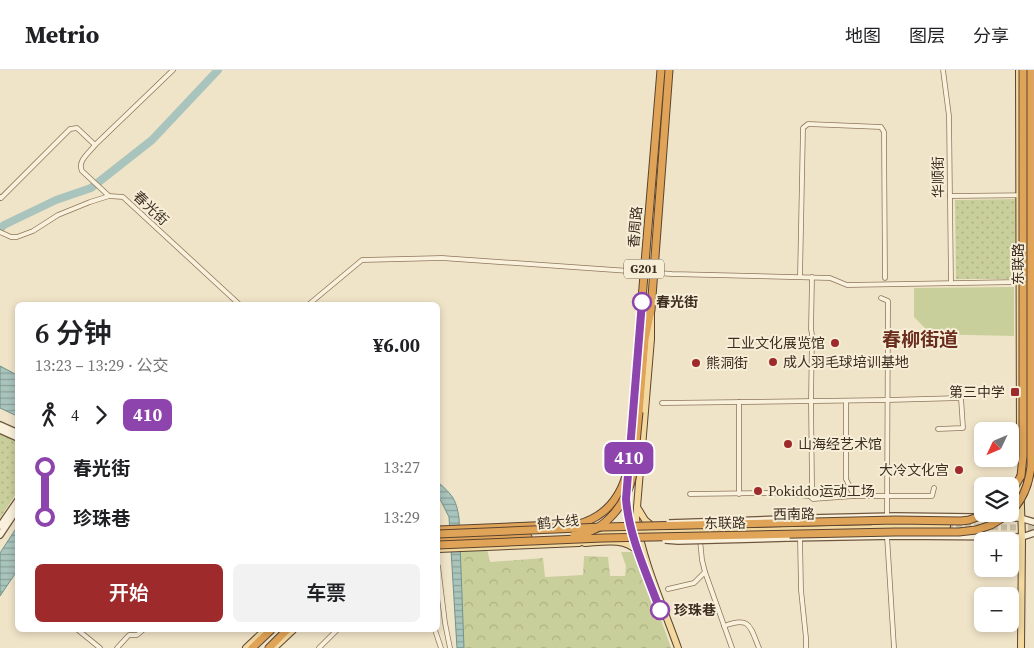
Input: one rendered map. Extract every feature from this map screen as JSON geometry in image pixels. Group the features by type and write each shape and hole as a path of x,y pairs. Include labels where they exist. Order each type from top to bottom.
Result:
{"highway":[{"name":"香周路","path":"628,468 661,70"},
{"name":"香周路","path":"651,310 669,70"},
{"name":"东联路","path":"1019,479 1023,456 1023,70"},
{"name":"东联路","path":"1019,502 1029,479 1030,466 1031,70"},
{"name":"鹤大线","path":"461,544 528,537 583,534 601,524 617,510 626,497 631,482 645,338 651,310"},
{"name":"鹤大线","path":"579,524 597,517 614,502 623,488 628,468"},
{"name":"东联路","path":"440,545 638,532 895,520 961,521 974,518"},
{"name":"东联路","path":"440,531 959,532 976,530 996,522"},
{"name":"G201","path":"440,531 579,524"},
{"path":"579,524 579,543"},
{"name":"G201","path":"440,545 461,544"},
{"path":"252,648 269,632"},
{"path":"258,648 274,632"},
{"path":"263,648 280,632"},
{"path":"269,648 286,632"}],"main road":[{"path":"1019,70 1022,648"},
{"name":"香周路","path":"651,310 651,339 636,519 642,554 674,648"},
{"path":"0,425 15,432"},
{"path":"0,430 15,437"},
{"name":"香周路","path":"628,468 627,509 638,532"},
{"path":"0,526 15,504"},
{"path":"461,544 625,543 633,546 642,554 647,541 658,531 645,520 637,506"},
{"path":"0,535 15,512"},
{"path":"856,537 887,516"},
{"path":"638,532 677,522 887,516 1020,518 1034,522"},
{"path":"812,518 825,525"},
{"path":"579,524 603,532"},
{"name":"西南路","path":"603,532 825,525 948,526"},
{"path":"872,526 887,536"},
{"name":"西南路","path":"658,531 700,532 872,526"},
{"path":"579,543 603,532"},
{"name":"西南路","path":"638,532 678,541 887,536 1022,536 1034,533"},
{"name":"香周路","path":"642,554 678,648"},
{"path":"246,648 263,632"},
{"path":"274,648 291,632"}],"street":[{"path":"0,232 11,237 24,235 58,215 109,196 82,171 80,167 81,162 173,70"},
{"name":"华顺街","path":"943,70 948,116 951,283"},
{"path":"800,277 804,128 808,124 881,127 884,132 885,278"},
{"path":"0,197 70,129 77,128 95,146"},
{"path":"950,196 1034,195"},
{"name":"春光街","path":"109,196 123,197 237,302"},
{"path":"312,302 362,260 442,258 644,272 812,277 830,278 848,285 1019,282"},
{"path":"810,496 812,487 812,277"},
{"path":"881,298 888,301 887,516"},
{"path":"1019,342 1034,343"},
{"path":"662,403 961,398 964,428 938,429"},
{"path":"846,401 846,479 854,496"},
{"path":"739,402 739,494"},
{"path":"690,494 771,493 810,496 814,499 854,496 932,496 934,488"},
{"path":"700,532 700,549 704,572 732,648"},
{"path":"887,536 894,648"},
{"path":"800,538 801,590 806,648"},
{"path":"668,589 694,583 704,572"},
{"path":"440,582 450,648"},
{"path":"724,626 734,622 743,622 752,632 759,648"},
{"path":"80,632 100,648"},
{"path":"117,648 129,635 137,635 141,632"},
{"path":"319,648 335,632"},
{"path":"436,632 441,648"}],"green space":[{"path":"1016,199 1017,279 956,279 955,200"},
{"path":"1014,287 1014,336 925,334 925,328 914,317 914,288"},
{"path":"0,433 15,440 15,495 0,518"},
{"path":"460,549 487,549 490,562 543,558 545,577 583,575 584,556 608,557 610,576 625,576 626,566 621,552 637,552 671,648 464,648"}],"water":[{"path":"0,366 15,374 15,415 0,408"},
{"path":"440,484 453,497 459,518 464,648 457,648 449,517 441,501"},
{"path":"15,530 15,574 0,596 0,553"}],"waterway":[{"path":"0,229 4,225 56,200 91,188 152,140 218,70"}],"tunnel":[{"path":"947,526 1034,528"}],"bus line":[{"name":"410","path":"642,302 626,499 632,534 660,610"}],"place":[{"name":"春光街","path":"642,302"},
{"name":"工业文化展览馆","path":"835,343"},
{"name":"成人羽毛球培训基地","path":"773,362"},
{"name":"熊洞街","path":"696,363"},
{"name":"第三中学","path":"1015,392"},
{"name":"山海经艺术馆","path":"788,444"},
{"name":"大冷文化宫","path":"959,470"},
{"name":"Pokiddo运动工场","path":"758,491"},
{"name":"珍珠巷","path":"660,610"}],"district":[{"name":"春柳街道","path":"920,339"}]}
